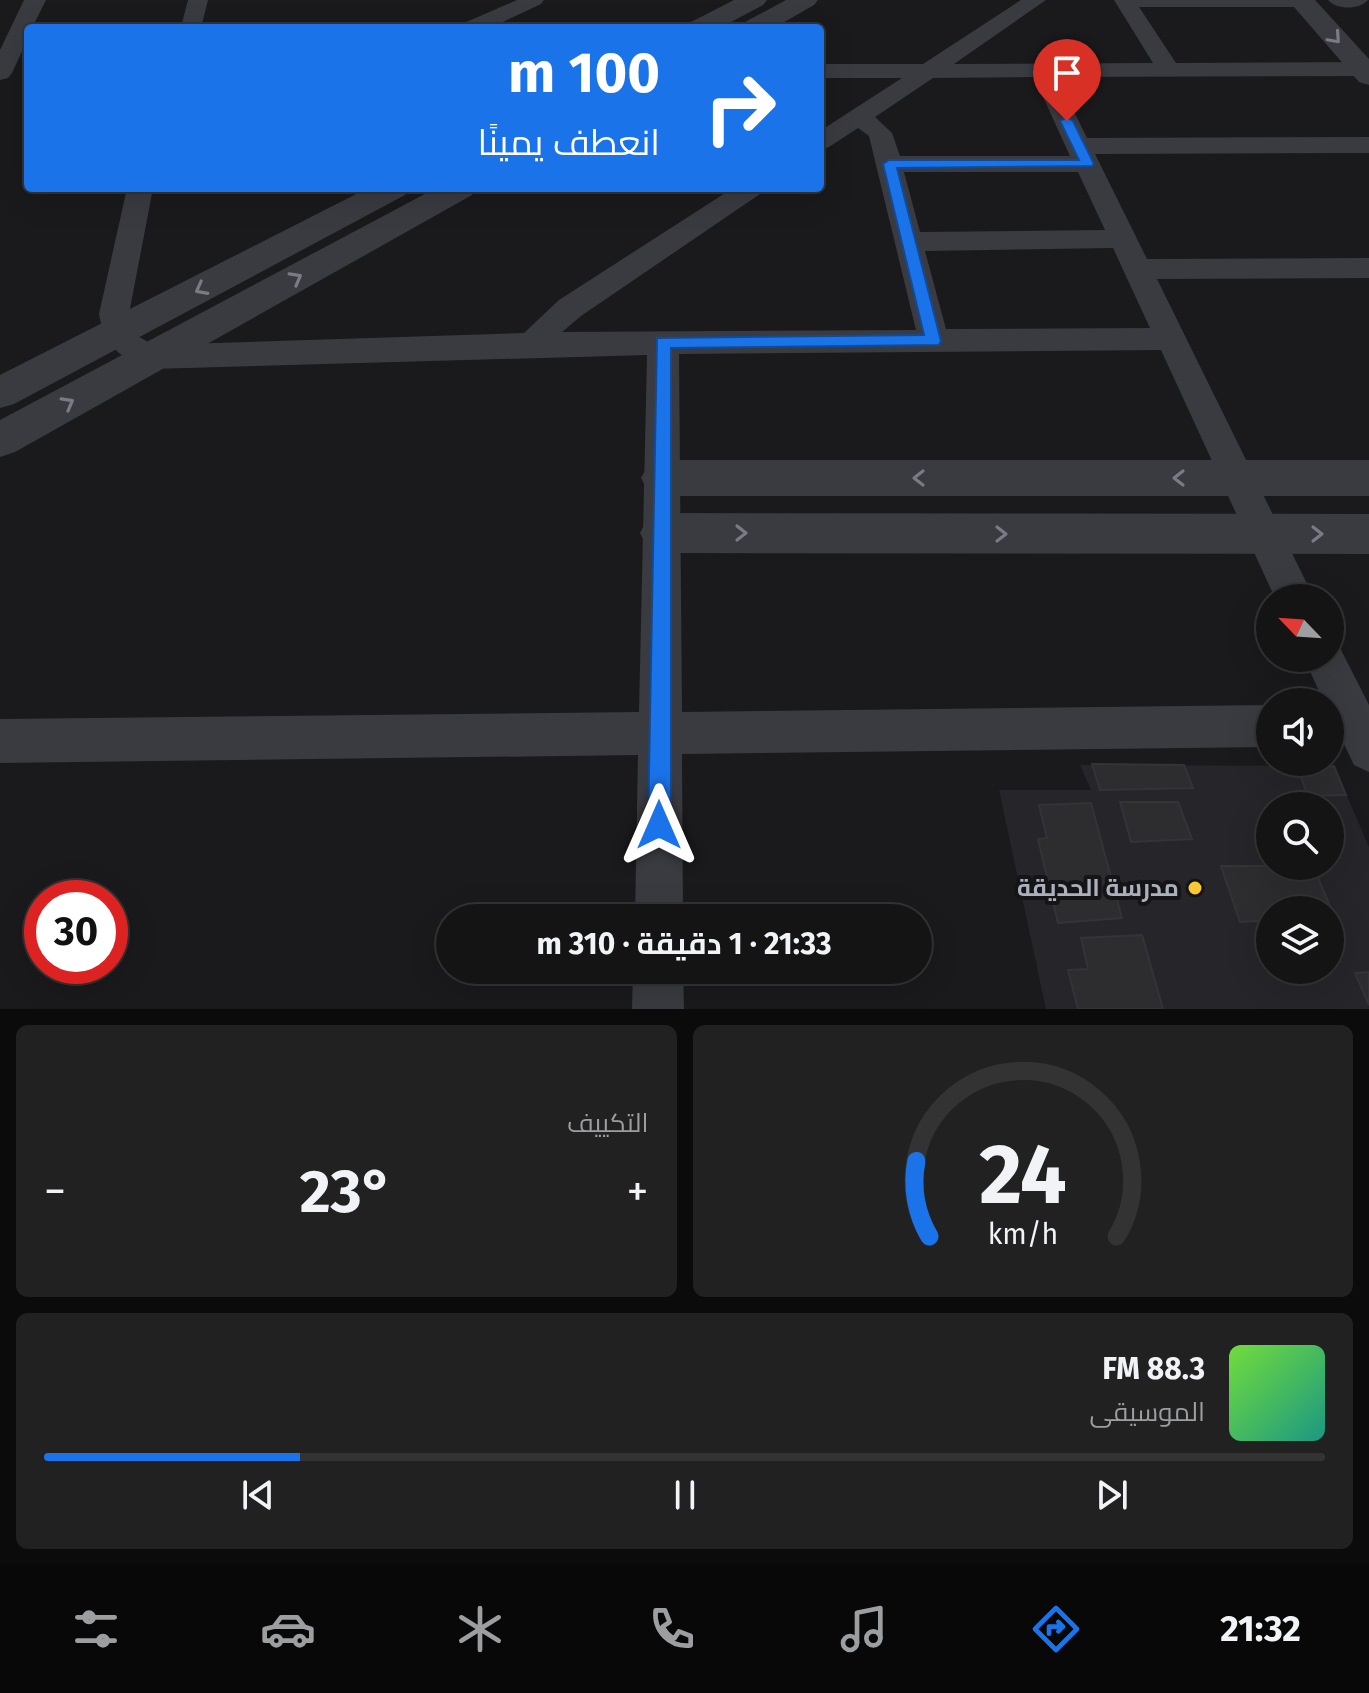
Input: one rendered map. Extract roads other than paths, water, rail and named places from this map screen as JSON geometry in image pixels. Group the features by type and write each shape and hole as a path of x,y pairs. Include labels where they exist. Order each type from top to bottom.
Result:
{"street":[{"path":"0,73 35,0"},
{"path":"193,23 198,0"},
{"path":"481,24 534,0"},
{"path":"708,24 754,0"},
{"path":"761,24 805,0"},
{"path":"824,139 1035,0"},
{"path":"1124,1 1301,0 1367,71"},
{"path":"1339,0 1358,11"},
{"path":"1124,1 1169,70"},
{"path":"1042,70 1288,584"},
{"path":"824,71 1367,71"},
{"path":"859,116 880,133 934,341"},
{"path":"889,164 1369,145"},
{"path":"139,192 116,294 117,333 123,344 152,357 532,344 1172,339"},
{"path":"0,393 386,192"},
{"path":"0,440 454,192"},
{"path":"532,344 570,308 745,192"},
{"path":"909,242 1123,239"},
{"path":"1138,269 1369,268"},
{"path":"659,904 663,342"},
{"path":"663,478 1369,478"},
{"path":"663,533 1369,534"},
{"path":"1330,672 1356,731"},
{"path":"0,741 1256,726"},
{"path":"658,984 658,1009"}],"place":[{"name":"مدرسة الحديقة","path":"1195,888"}]}
